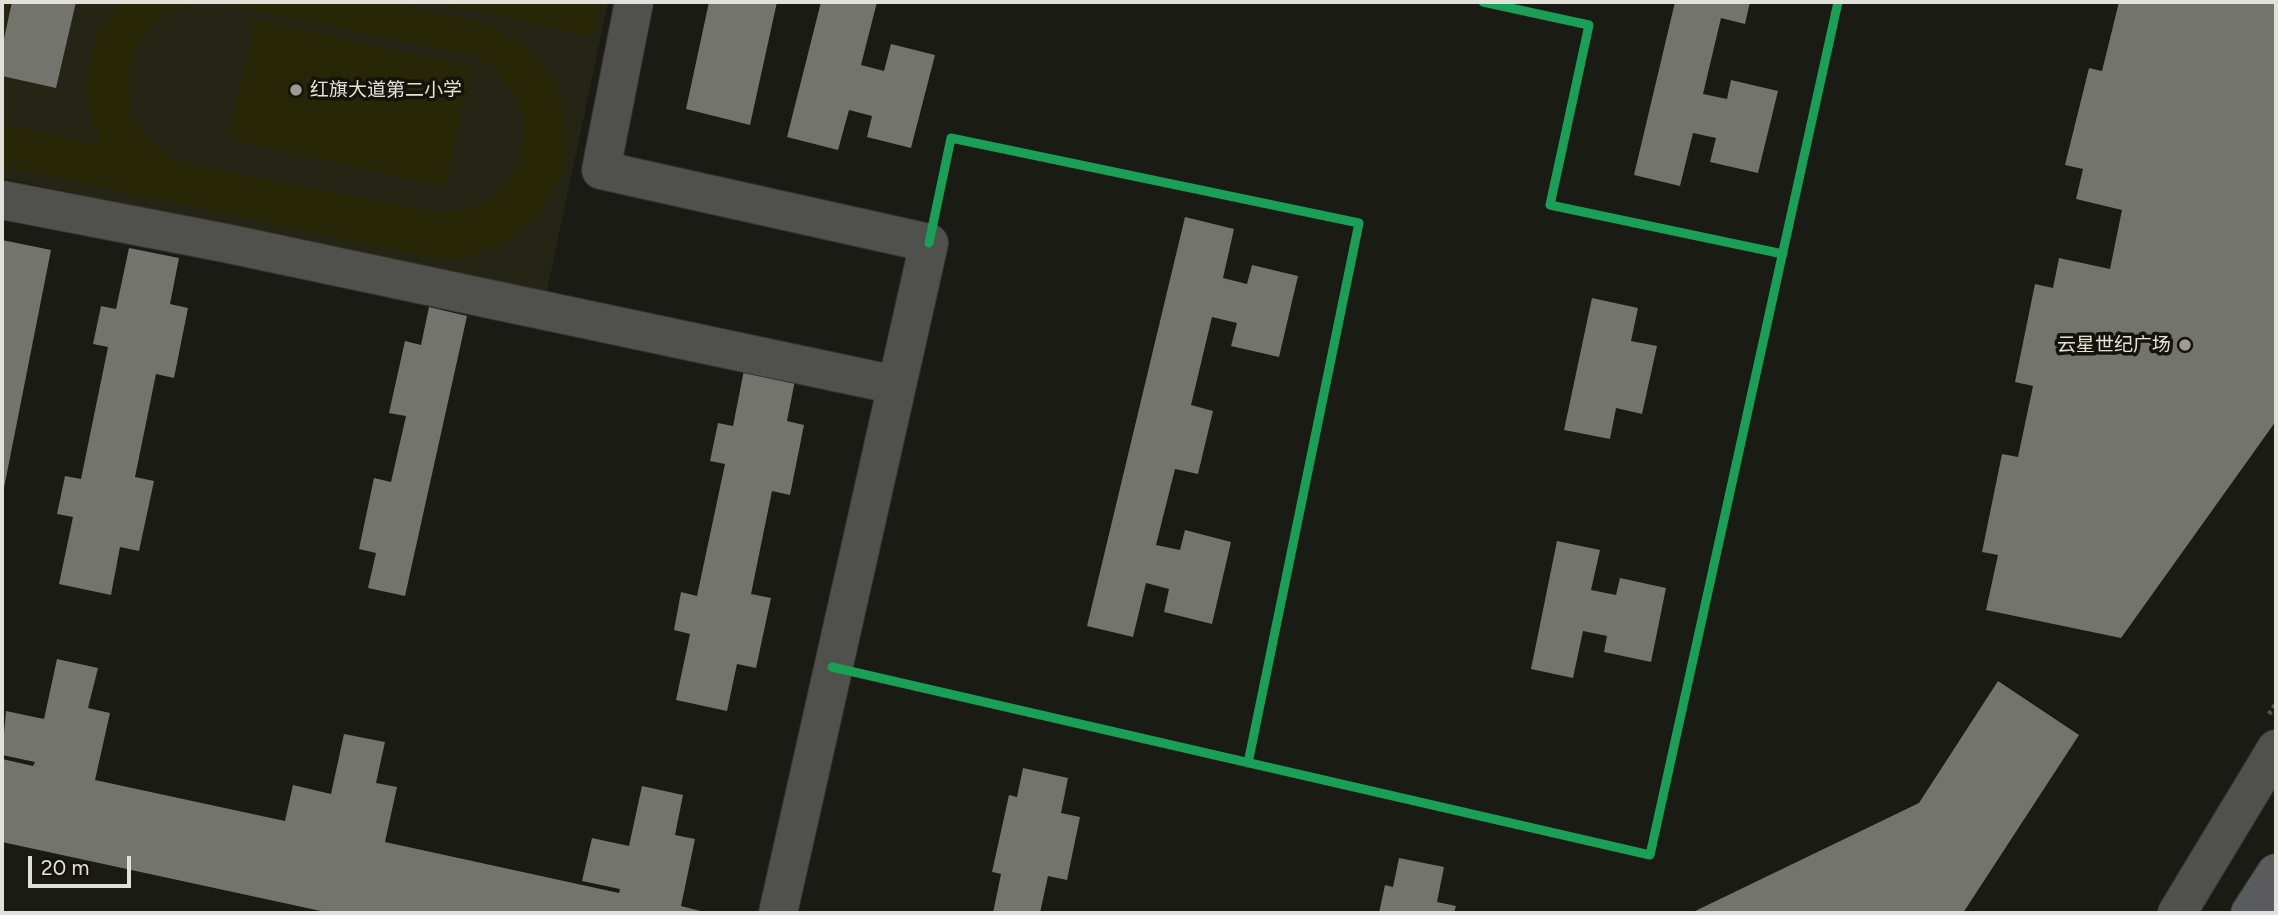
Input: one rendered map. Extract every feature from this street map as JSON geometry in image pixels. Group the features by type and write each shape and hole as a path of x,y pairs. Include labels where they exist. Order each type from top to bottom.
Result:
{"main road":[{"path":"2250,913 2276,873"}],"street":[{"path":"634,2 601,170 929,243 778,913"},
{"path":"2,200 225,243 896,386"},
{"path":"2177,913 2276,749"}],"shaded area":[{"name":"红旗大道第二小学","path":"2,2 608,2 546,295 2,178"},
{"path":"119,2 202,2 167,13 152,25 131,58 128,97 133,116 143,133 173,159 191,165 438,212 458,211 495,195 509,180 519,162 525,127 514,92 490,65 474,56 214,2 392,2 488,24 528,48 556,86 563,108 566,155 560,177 538,216 503,245 461,259 438,259 2,166 2,124 101,145 87,103 86,78 99,30"},
{"path":"449,2 600,2 592,36 448,5"},
{"path":"255,19 472,67 445,187 229,139"}],"building":[{"path":"12,2 76,2 56,88 2,76 2,48"},
{"path":"709,2 777,2 750,125 686,109"},
{"path":"821,2 877,2 861,65 884,71 891,44 935,55 911,148 867,137 872,116 849,110 838,150 787,137"},
{"path":"1675,2 1750,2 1745,24 1721,18 1703,94 1727,99 1731,80 1778,91 1758,173 1710,162 1716,138 1693,133 1680,186 1634,175"},
{"name":"云星世纪广场","path":"2119,2 2276,2 2276,421 2121,638 1986,610 1998,555 1982,552 2002,454 2018,457 2033,386 2015,382 2035,284 2053,288 2059,258 2110,269 2122,210 2076,199 2083,169 2065,165 2089,68 2102,71"},
{"path":"1185,217 1234,229 1223,278 1247,284 1252,265 1298,276 1279,357 1231,346 1237,323 1212,317 1191,405 1213,411 1198,474 1175,469 1156,545 1180,550 1185,530 1231,542 1212,624 1164,612 1169,589 1146,583 1133,637 1087,626"},
{"path":"2,240 51,250 3,493 2,493"},
{"path":"129,248 179,258 170,304 188,308 174,378 156,374 135,477 154,481 139,551 120,547 111,595 59,584 73,517 57,514 65,476 81,479 108,347 93,344 101,306 116,309"},
{"path":"1592,298 1638,308 1631,341 1657,346 1642,414 1616,408 1610,439 1564,430"},
{"path":"429,307 467,316 405,596 368,588 376,553 359,549 374,478 391,482 406,416 389,413 405,341 421,345"},
{"path":"745,365 796,375 787,421 804,425 790,495 772,491 751,594 771,598 756,668 737,664 727,711 676,700 690,634 674,630 681,592 697,596 725,464 710,461 718,423 733,426"},
{"path":"1557,541 1600,550 1591,590 1616,595 1620,578 1666,588 1651,662 1604,652 1607,636 1583,631 1573,678 1531,669"},
{"path":"57,659 98,668 88,708 110,713 95,780 285,821 293,785 331,794 344,734 385,742 376,783 397,787 385,842 619,893 620,889 582,881 592,838 629,846 642,786 683,795 675,835 695,839 681,906 708,913 330,913 2,842 2,759 33,766 35,762 2,755 6,711 44,719"},
{"path":"1998,681 2079,735 1963,913 1691,913 1919,803"},
{"path":"1023,768 1068,778 1061,813 1080,817 1067,880 1048,876 1040,913 993,913 1001,874 992,872 1009,795 1017,797"},
{"path":"1399,858 1444,867 1437,902 1456,906 1454,913 1379,913 1385,885 1393,887"}],"cycle path":[{"path":"1483,2 1589,25 1550,205 1783,254"},
{"path":"832,667 1650,855 1838,2"},
{"path":"929,243 951,138 1359,223 1248,763"}],"place":[{"name":"红旗大道第二小学","path":"296,90"},
{"name":"云星世纪广场","path":"2185,345"}]}
